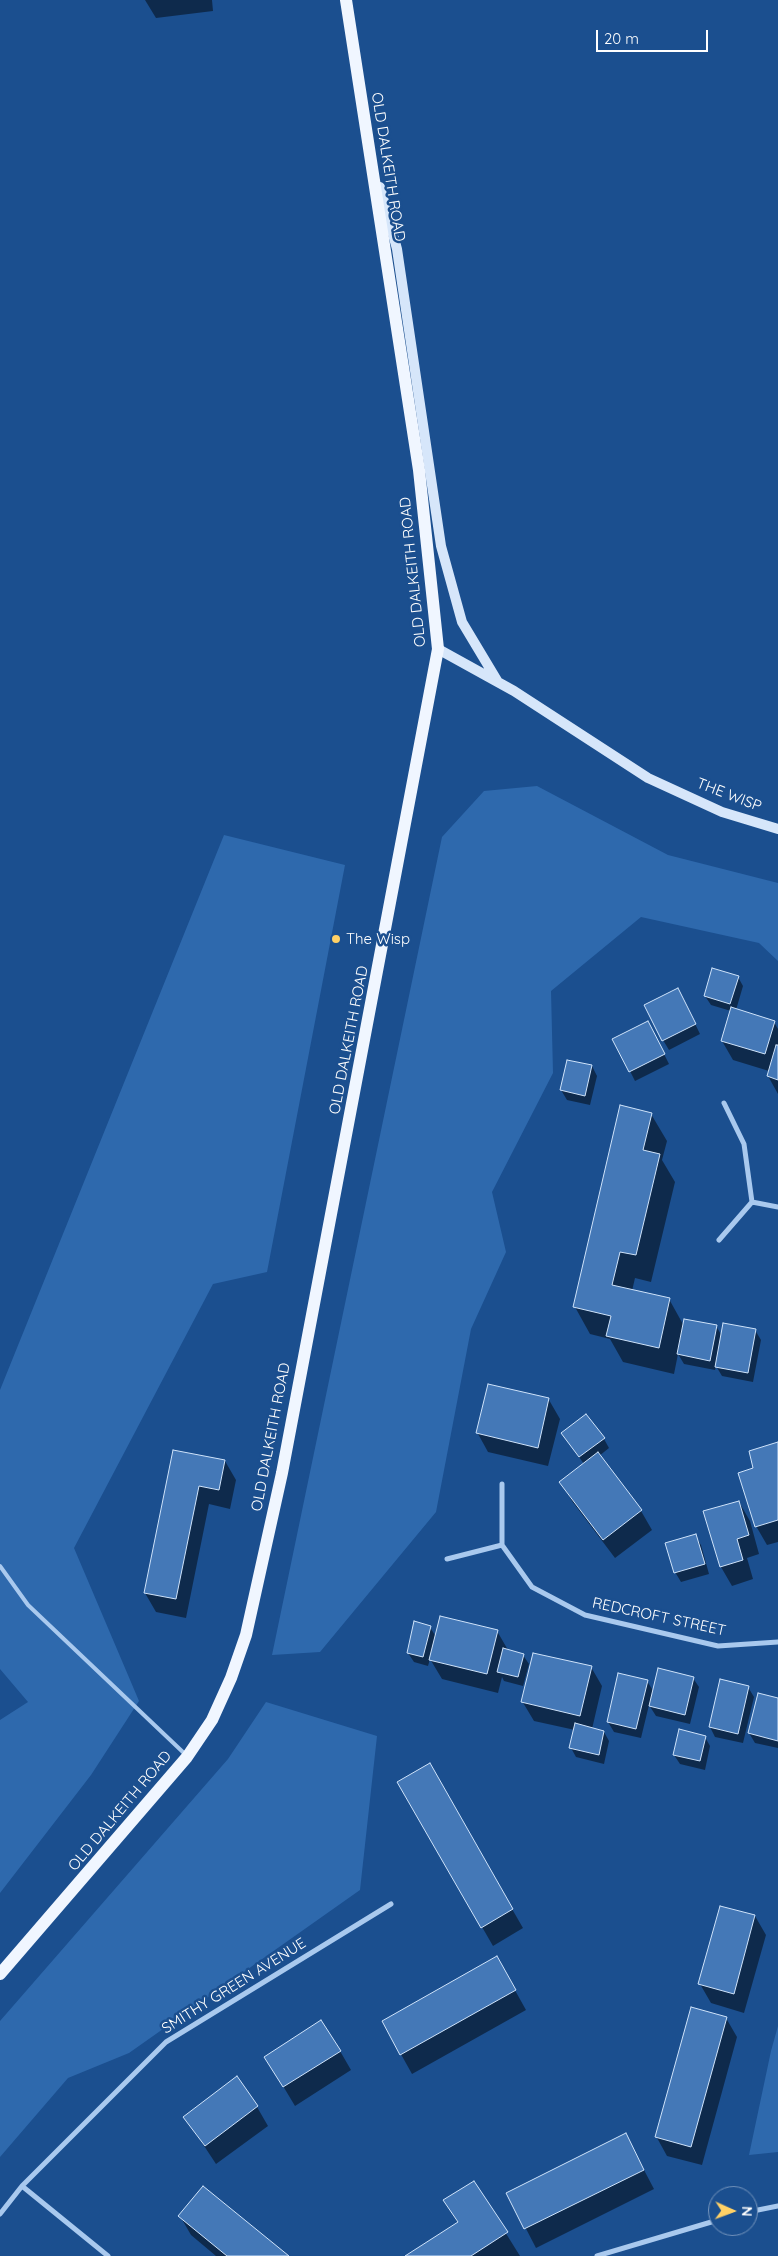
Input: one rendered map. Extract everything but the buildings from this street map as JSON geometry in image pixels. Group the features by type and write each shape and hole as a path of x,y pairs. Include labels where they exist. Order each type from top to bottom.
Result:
{"main road":[{"name":"OLD DALKEITH ROAD","path":"0,1974 187,1757 212,1720 231,1678 246,1635 284,1464 438,649 419,470 346,0"}],"street":[{"path":"368,145 397,249 441,546 462,622 498,682"},
{"name":"THE WISP","path":"438,649 498,682 648,778 722,812 778,828"},
{"path":"719,1240 752,1202 744,1144 724,1103"},
{"path":"752,1202 778,1207"},
{"path":"447,1559 502,1545 502,1484"},
{"name":"REDCROFT STREET","path":"502,1545 532,1587 585,1615 718,1646 778,1642"},
{"name":"SMITHY GREEN AVENUE","path":"0,2214 22,2186 166,2042 391,1904"},
{"path":"22,2186 108,2256"},
{"path":"758,2210 778,2206"},
{"path":"597,2256 708,2223"}],"lane":[{"path":"0,1566 28,1605 187,1757"}],"shaded area":[{"path":"537,786 668,855 778,883 778,961 759,943 641,917 551,991 553,1073 492,1192 506,1252 471,1329 436,1512 320,1652 272,1655 442,837 484,791"},
{"path":"224,835 345,865 267,1272 213,1284 74,1548 139,1701 91,1775 0,1893 0,1720 28,1702 0,1669 0,1390"},
{"path":"266,1702 377,1736 360,1890 129,2053 68,2078 0,2157 0,2021 228,1759"},
{"path":"778,2026 778,2152 749,2155 771,2051"}],"place":[{"name":"The Wisp","path":"336,939"}]}
